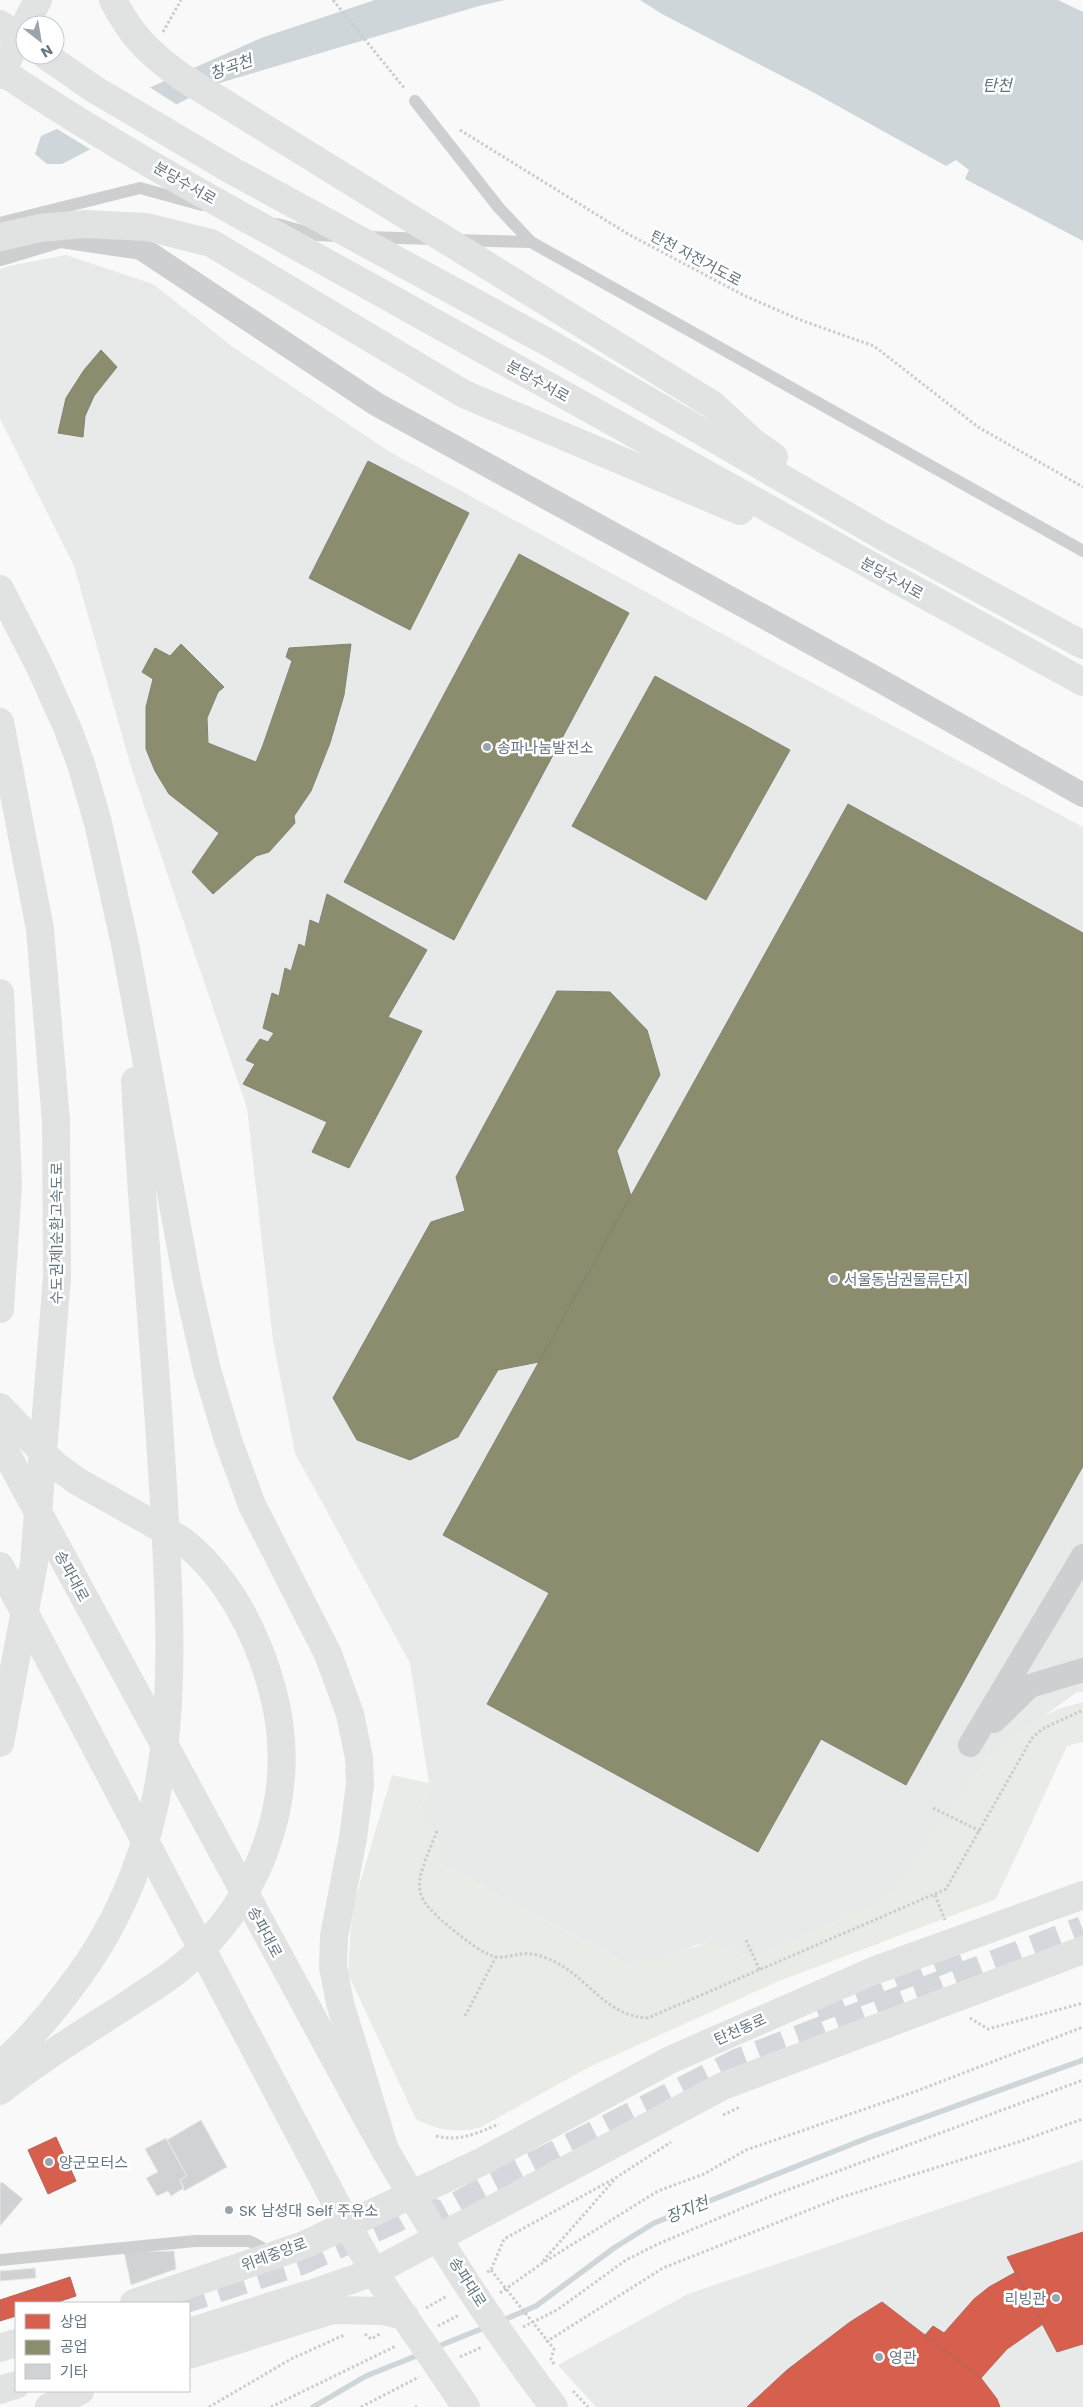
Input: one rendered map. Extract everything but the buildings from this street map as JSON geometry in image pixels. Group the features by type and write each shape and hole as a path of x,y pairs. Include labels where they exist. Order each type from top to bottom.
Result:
{"main road":[{"path":"30,15 38,0"},
{"path":"119,11 139,42 182,77 713,405 753,442 882,536"},
{"path":"0,24 15,34"},
{"path":"0,75 15,45"},
{"path":"59,65 94,89 231,170 549,343 882,536 1083,645"},
{"name":"분당수서로","path":"0,70 45,101 201,192 867,564 1083,682"},
{"path":"0,237 40,228 94,225 146,226 211,243 464,394 867,564"},
{"path":"0,589 52,690 81,764 112,880 183,1263 212,1386 233,1454 252,1505 328,1654 344,1694 353,1727 359,1758 359,1797 334,1936 333,1968 340,2003 385,2150"},
{"name":"수도권제1순환고속도로","path":"0,722 40,929 56,1121 57,1277 48,1411 34,1563 1,1739"},
{"path":"0,2065 48,2017 100,1945 114,1920 132,1878 157,1800 167,1720 170,1629 156,1371 142,1218 129,970"},
{"path":"0,994 8,1182 0,1309"},
{"path":"0,1407 69,1476 160,1526 188,1545 215,1576 242,1614 261,1652 278,1715 280,1777 270,1837 264,1855 243,1896 211,1939 190,1959 156,1986 102,2020 0,2092"},
{"name":"송파대로","path":"0,1442 411,2196 530,2376 561,2396"},
{"path":"0,1566 347,2224 374,2272 454,2392"},
{"name":"탄천동로","path":"411,2196 481,2162 670,2060 873,1971 1083,1895"},
{"path":"190,2332 374,2272 723,2086 1083,1950"},
{"name":"위례중앙로","path":"137,2302 304,2245 411,2196"},
{"path":"190,2355 333,2310 383,2311 412,2328"},
{"path":"0,2348 15,2343"},
{"path":"0,2390 15,2385"},
{"path":"42,2407 55,2392"},
{"path":"49,2407 78,2392"}],"street":[{"path":"0,254 60,236 142,248 376,404 1083,794"},
{"path":"1083,1556 970,1745 1030,1686 1083,1670"}],"lane":[{"path":"415,102 499,208 531,242 1083,550"},
{"path":"0,223 140,188 317,235 531,242"},
{"path":"0,2260 213,2241 249,2241 261,2247 261,2260"}],"path":[{"path":"161,36 180,0"},
{"path":"333,0 415,102"},
{"name":"탄천 자전거도로","path":"457,128 628,234 745,296 803,321 874,346 978,427 1083,488"},
{"path":"437,1832 419,1877 422,1898 431,1912 470,1943 496,1957 522,1953 547,1958 560,1964 576,1976 614,2009 634,2017 648,2018 935,1895 950,1885 1036,1733 1083,1710"},
{"path":"933,1808 980,1832"},
{"path":"935,1895 947,1925"},
{"path":"746,1940 760,1971"},
{"path":"465,2016 496,1957"},
{"path":"974,2012 966,2015 988,2029 1083,2003"},
{"path":"271,2407 412,2328 541,2264 658,2191 704,2174 746,2150 914,2092 1083,2027"},
{"path":"522,2327 557,2310 626,2260 658,2244 770,2196 1083,2080"},
{"path":"716,2118 743,2105"},
{"path":"546,2342 663,2268 839,2198 1083,2119"},
{"path":"371,2339 412,2328 476,2297 491,2270 504,2239 617,2177 673,2141"},
{"path":"541,2264 617,2177"},
{"path":"491,2270 546,2342 554,2349 550,2359 558,2372"},
{"path":"209,2407 291,2359 350,2332"},
{"path":"454,2392 487,2344"},
{"path":"361,2407 426,2374"},
{"path":"561,2396 588,2407"}],"shaded area":[{"path":"66,255 153,284 233,347 390,452 790,671 1083,827 1083,1692 1077,1692 992,1754 892,1894 879,1903 764,1953 748,1956 707,1943 696,1945 671,1957 650,1962 640,1960 630,1965 436,1862 443,1847 427,1827 421,1810 429,1783 410,1663 295,1453 273,1340 247,1108 132,770 74,566 0,419 0,269"},
{"path":"1083,1702 1083,1742 1067,1746 996,1899 779,1981 587,2068 481,2127 465,2130 448,2130 416,2119 348,1974 352,1910 392,1775 429,1783 421,1810 434,1838 444,1847 436,1862 630,1965 635,1957 650,1962 707,1943 748,1956 764,1953 879,1903 891,1894 992,1754 1022,1728 1058,1709"},
{"path":"1083,2160 1083,2407 596,2407 558,2365 688,2294"}],"water":[{"name":"창곡천","path":"375,0 505,0 216,84 62,164 47,164 35,154 41,136 261,38"},
{"name":"탄천","path":"640,0 1058,0 1083,12 1083,241 965,179 969,170 956,160 946,166 809,90 662,14"}],"pier":[{"path":"146,85 179,106 93,151 54,127"}],"waterway":[{"name":"장지천","path":"501,2321 536,2306 614,2248 654,2223 870,2137 1083,2060"},
{"name":"장지천","path":"434,2348 486,2327"},
{"name":"장지천","path":"313,2407 366,2376 421,2354"}],"tunnel":[{"path":"422,2225 495,2185 739,2062 1083,1930"},
{"path":"816,2009 960,1953"},
{"path":"177,2302 301,2261 395,2219 440,2195"}],"place":[{"name":"송파나눔발전소","path":"487,747"},
{"name":"서울동남권물류단지","path":"834,1279"},
{"name":"양군모터스","path":"49,2162"},
{"name":"SK 남성대 Self 주유소","path":"229,2210"},
{"name":"리빙관","path":"1056,2298"},
{"name":"영관","path":"879,2357"}]}
